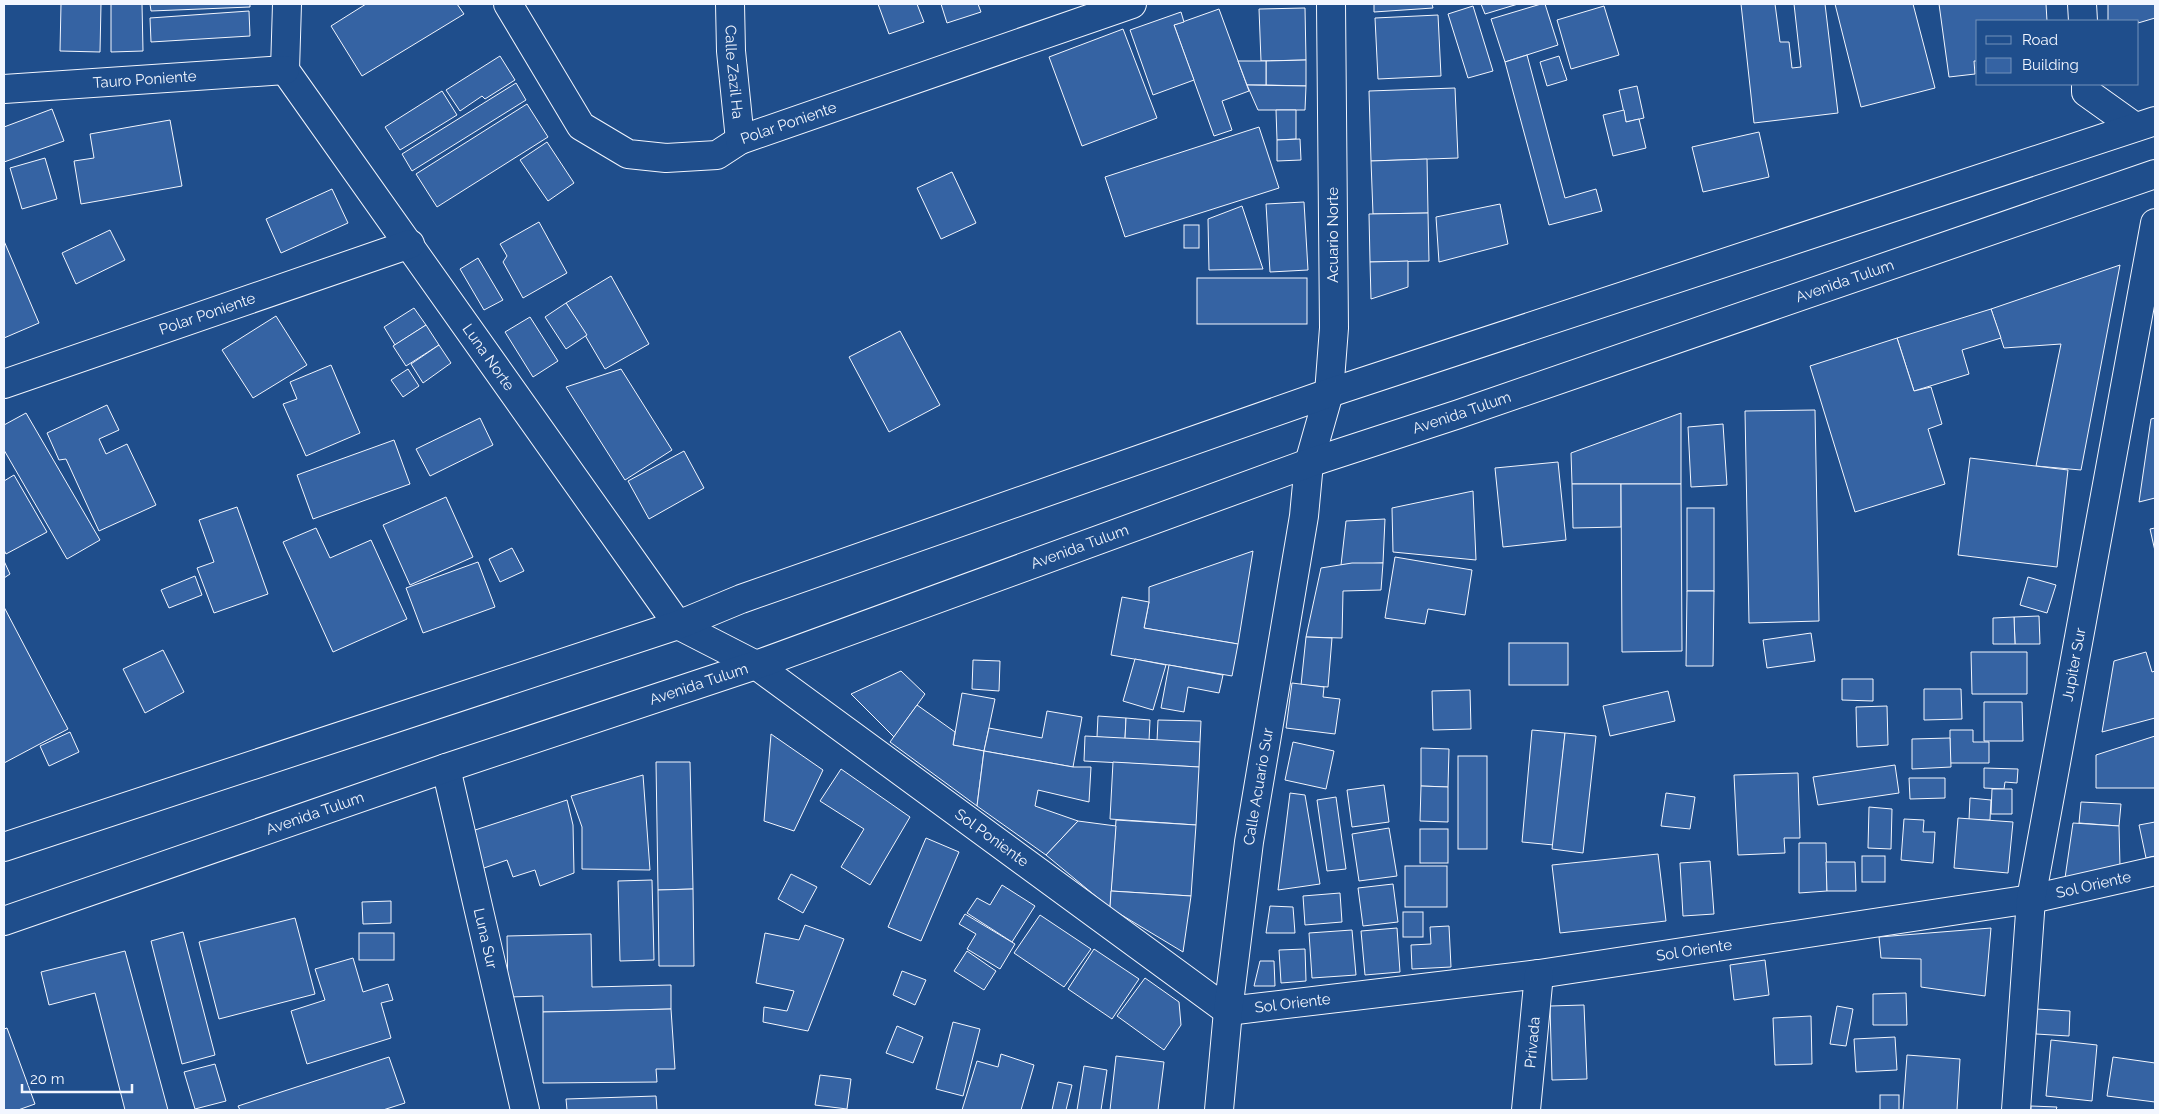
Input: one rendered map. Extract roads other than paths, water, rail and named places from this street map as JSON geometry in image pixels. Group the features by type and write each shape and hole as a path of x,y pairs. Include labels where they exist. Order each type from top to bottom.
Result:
{"street":[{"path":"285,70 287,4"},
{"name":"Polar Poniente","path":"508,4 581,126 628,154 666,158 717,155 740,140 1132,4"},
{"name":"Calle Zazil Ha","path":"730,4 730,51 740,140"},
{"name":"Acuario Norte","path":"1309,463 1329,393 1334,328 1331,4"},
{"path":"2082,4 2083,20"},
{"name":"Tauro Poniente","path":"4,89 285,70"},
{"name":"Luna Norte","path":"285,70 678,625 756,665"},
{"path":"2086,85 2086,92 2145,124"},
{"path":"4,847 678,625 741,599 1329,393 2145,124"},
{"name":"Avenida Tulum","path":"4,921 446,768 756,665 1309,463 1459,414 2155,174"},
{"name":"Jupiter Sur","path":"2016,1110 2031,899 2155,223"},
{"name":"Polar Poniente","path":"4,384 410,244"},
{"name":"Calle Acuario Sur","path":"1219,1110 1228,1011 1249,842 1304,516 1309,463"},
{"name":"Sol Poniente","path":"756,665 1228,1011"},
{"name":"Luna Sur","path":"446,768 524,1110"},
{"name":"Sol Oriente","path":"1228,1011 1538,974 2031,899 2155,871"},
{"name":"Privada","path":"1526,1110 1538,974"}]}
